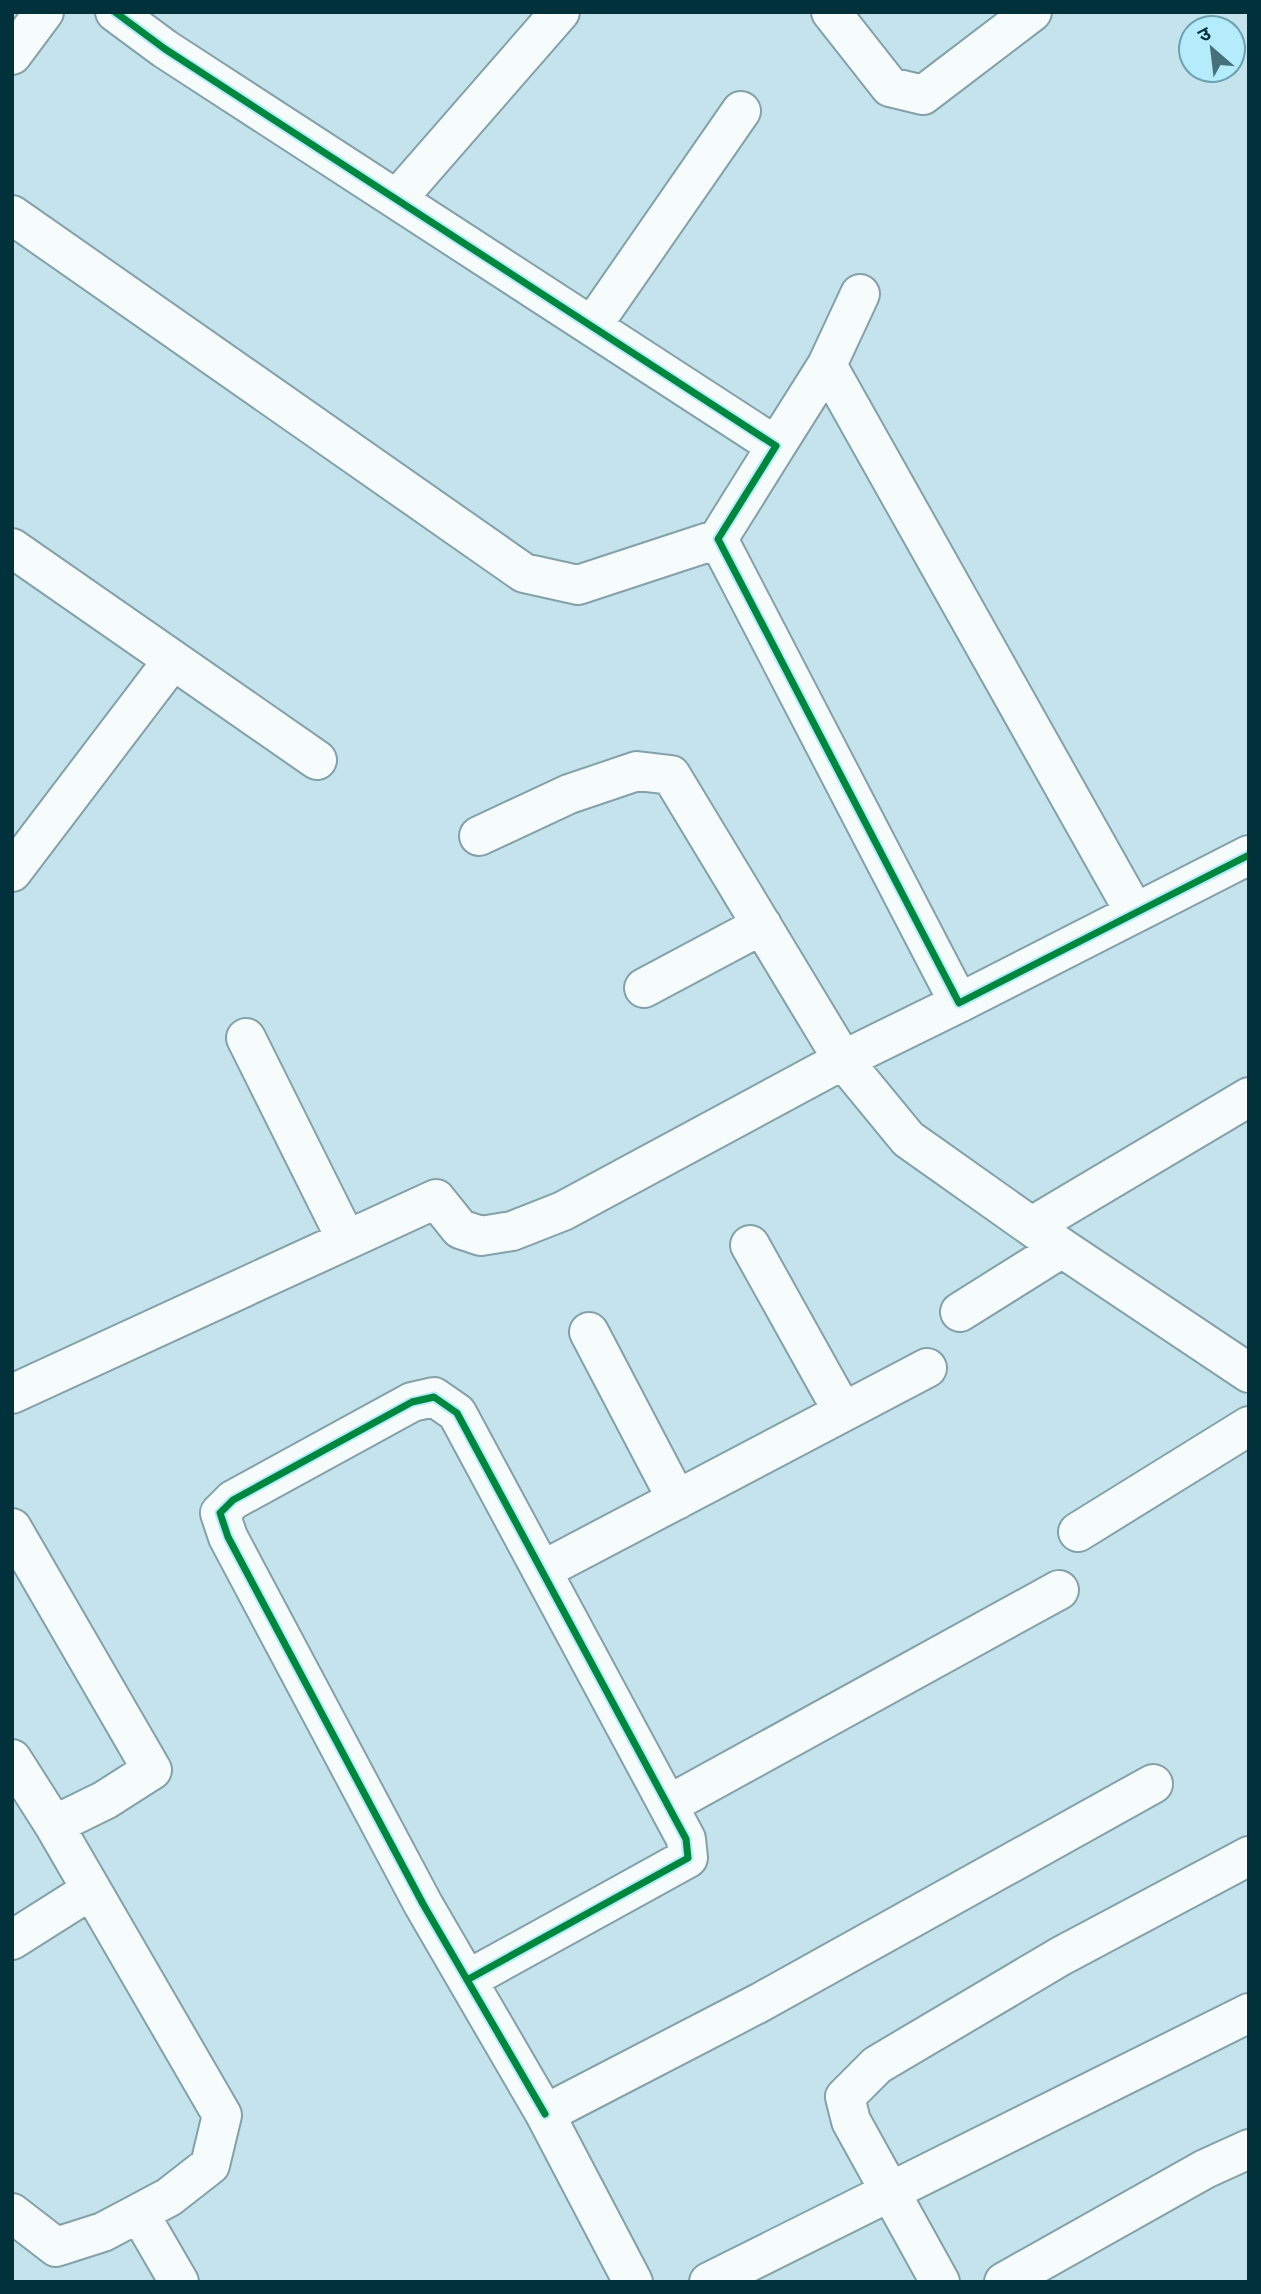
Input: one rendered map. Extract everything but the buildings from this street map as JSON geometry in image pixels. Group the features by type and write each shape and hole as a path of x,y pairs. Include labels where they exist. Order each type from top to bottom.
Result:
{"street":[{"path":"12,55 44,12"},
{"path":"115,12 165,49 776,446"},
{"path":"397,199 560,12"},
{"path":"831,12 890,87 923,95 1032,12"},
{"path":"592,326 741,111"},
{"path":"12,215 524,573 578,585 718,539 827,365 860,294"},
{"path":"827,365 1135,913"},
{"path":"718,539 960,1003"},
{"path":"12,548 317,761"},
{"path":"12,872 173,660"},
{"path":"479,836 569,794 637,771 671,775 842,1060 908,1139 1062,1248 1249,1373"},
{"path":"12,1394 436,1199 460,1229 481,1236 512,1231 564,1211 842,1060 960,1003 1249,855"},
{"path":"644,988 762,925"},
{"path":"246,1038 346,1240"},
{"path":"1032,1226 1249,1097"},
{"path":"750,1245 843,1412"},
{"path":"960,1312 1062,1248"},
{"path":"589,1332 677,1500"},
{"path":"543,1570 927,1368"},
{"path":"467,1980 688,1858 686,1839 457,1413 434,1397 412,1402 233,1500 220,1513 228,1537 247,1574 417,1892 467,1980 545,2114 632,2282"},
{"path":"1078,1532 1249,1426"},
{"path":"12,1528 152,1770 105,1800 54,1825"},
{"path":"668,1805 1059,1590"},
{"path":"12,1759 54,1825 222,2115 210,2165 169,2197 103,2232 57,2247 12,2213"},
{"path":"545,2114 761,2003 1153,1784"},
{"path":"940,2282 851,2121 845,2097 877,2065 1061,1956 1249,1856"},
{"path":"12,1940 92,1891"},
{"path":"709,2282 1249,2013"},
{"path":"1004,2282 1205,2169 1249,2150"},
{"path":"139,2213 180,2282"}],"cycle path":[{"path":"115,12 165,49 776,446 718,539 959,1003 1249,855"},
{"path":"467,1980 688,1858 686,1839 457,1413 434,1397 412,1402 233,1500 220,1513 228,1537 423,1904 545,2114"}]}
